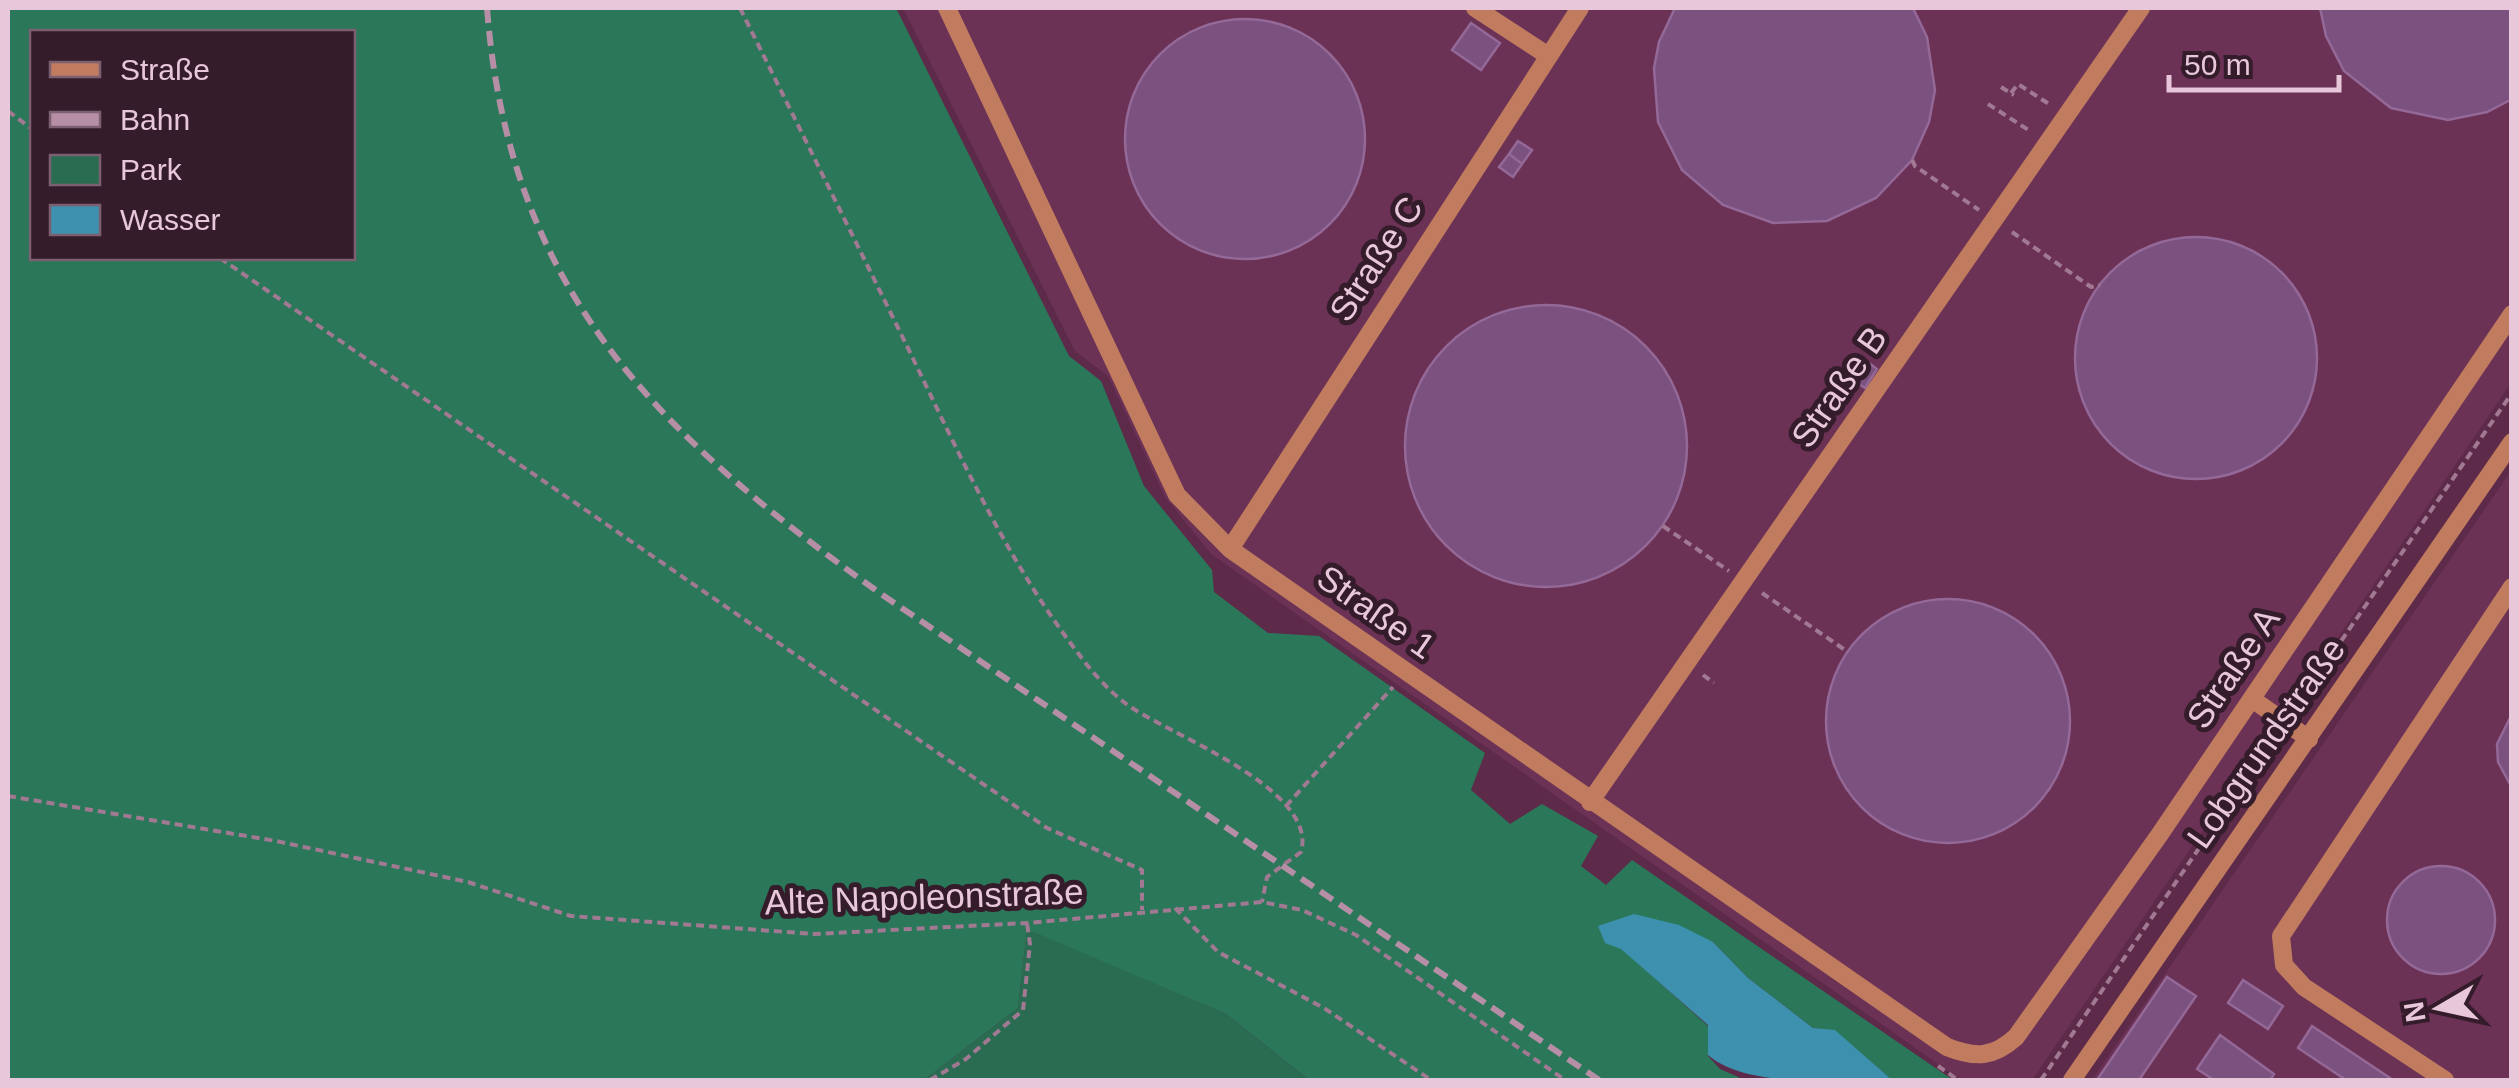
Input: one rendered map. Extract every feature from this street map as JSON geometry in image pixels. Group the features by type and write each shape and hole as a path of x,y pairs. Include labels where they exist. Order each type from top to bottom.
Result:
{"street":[{"name":"Straße 1","path":"947,8 1177,496 1230,549 1947,1047 1970,1056 1998,1053"},
{"path":"1475,8 1547,55"},
{"name":"Straße C","path":"1230,549 1580,8"},
{"name":"Straße B","path":"1590,802 2140,8"},
{"name":"Straße A","path":"1998,1053 2016,1038 2512,314"},
{"name":"Lobgrundstraße","path":"2072,1080 2512,442"},
{"path":"2445,1080 2304,987 2284,964 2281,936 2512,587"},
{"path":"2252,698 2309,739"}],"path":[{"path":"740,8 939,413 999,526 1070,641 1127,704 1240,769 1286,806 1303,830 1304,843 1298,857 1267,877 1262,902"},
{"path":"2001,87 2013,94 2018,84 2043,100"},
{"path":"1988,104 2017,123"},
{"path":"8,111 30,127"},
{"path":"1912,160 1915,166 1979,210"},
{"path":"2010,231 2091,287 2100,286"},
{"path":"223,260 1047,828 1142,870 1142,910"},
{"path":"1662,526 1729,570"},
{"path":"1757,589 1848,652"},
{"path":"1702,674 1714,684"},
{"path":"1286,806 1394,686"},
{"name":"Alte Napoleonstraße","path":"8,796 296,845 468,882 571,916 814,934 1027,924 1142,910 1262,902 1302,910 1356,935 1565,1080"},
{"path":"1174,908 1218,952 1324,1008 1431,1080"},
{"path":"930,1080 966,1058 1023,1010 1030,944 1027,924"}],"shaded area":[{"path":"903,8 2511,8 2511,383 2290,708 2279,707 2267,726 2269,734 2032,1080 1961,1080 1211,554 1165,497 1108,376 1075,351"},
{"path":"2511,471 2511,1080 2093,1080 2094,1077"}],"green space":[{"path":"8,8 896,8 1069,356 1101,381 1144,486 1212,570 1214,592 1268,633 1319,636 1485,753 1471,790 1510,824 1542,804 1598,836 1581,866 1606,885 1632,860 1953,1080 1892,1080 1835,1031 1813,1028 1748,978 1713,942 1621,948 1708,1026 1708,1056 1720,1069 1745,1080 1309,1080 1226,1014 1027,929 1018,1008 924,1080 8,1080"},
{"path":"1027,928 1226,1014 1309,1080 924,1080 1018,1008"}],"water":[{"path":"1634,914 1679,925 1713,942 1748,978 1813,1028 1835,1030 1892,1080 1769,1078 1724,1066 1708,1055 1708,1025 1621,949 1605,943 1598,926"}],"building":[{"path":"1675,8 1913,8 1927,37 1935,90 1929,122 1912,160 1876,198 1827,221 1773,223 1723,205 1682,170 1658,122 1654,68 1659,42"},
{"path":"2320,8 2512,8 2512,99 2487,112 2448,120 2391,108 2344,71 2326,36"},
{"path":"1245,19 1291,28 1330,54 1356,93 1365,139 1356,185 1330,224 1291,250 1245,259 1199,250 1160,224 1134,185 1125,139 1134,93 1160,54 1199,28"},
{"path":"1471,23 1500,43 1481,70 1452,50"},
{"path":"1518,141 1532,150 1522,164 1509,154"},
{"path":"1509,154 1522,164 1513,177 1499,167"},
{"path":"2196,237 2242,247 2281,273 2307,312 2317,358 2307,404 2281,443 2242,469 2196,479 2150,469 2111,443 2085,404 2075,358 2085,312 2111,273 2150,247"},
{"path":"1546,305 1574,307 1600,315 1625,328 1646,346 1664,367 1677,392 1685,418 1685,474 1677,500 1664,525 1646,546 1625,564 1600,577 1574,585 1546,587 1518,585 1492,577 1467,564 1446,546 1428,525 1415,500 1407,474 1405,446 1407,418 1415,392 1428,367 1446,346 1467,328 1492,315 1518,307"},
{"path":"1869,363 1877,369 1865,388 1856,382"},
{"path":"1948,599 1995,609 2034,635 2060,674 2070,721 2060,768 2034,807 1995,833 1948,843 1901,833 1862,807 1836,768 1826,721 1836,674 1862,635 1901,609"},
{"path":"2512,714 2512,788 2498,762 2497,744"},
{"path":"2441,866 2462,870 2479,882 2491,899 2495,920 2491,941 2479,958 2462,970 2441,974 2420,970 2403,958 2391,941 2387,920 2391,899 2403,882 2420,870"},
{"path":"2167,977 2196,996 2139,1080 2097,1080"},
{"path":"2243,980 2283,1006 2268,1029 2228,1003"},
{"path":"2312,1026 2393,1080 2346,1080 2298,1048"},
{"path":"2220,1035 2274,1074 2270,1080 2214,1080 2197,1069"}],"railway":[{"path":"487,8 501,109 527,199 564,279 611,351 667,417 732,478 884,596 1599,1080"}]}
